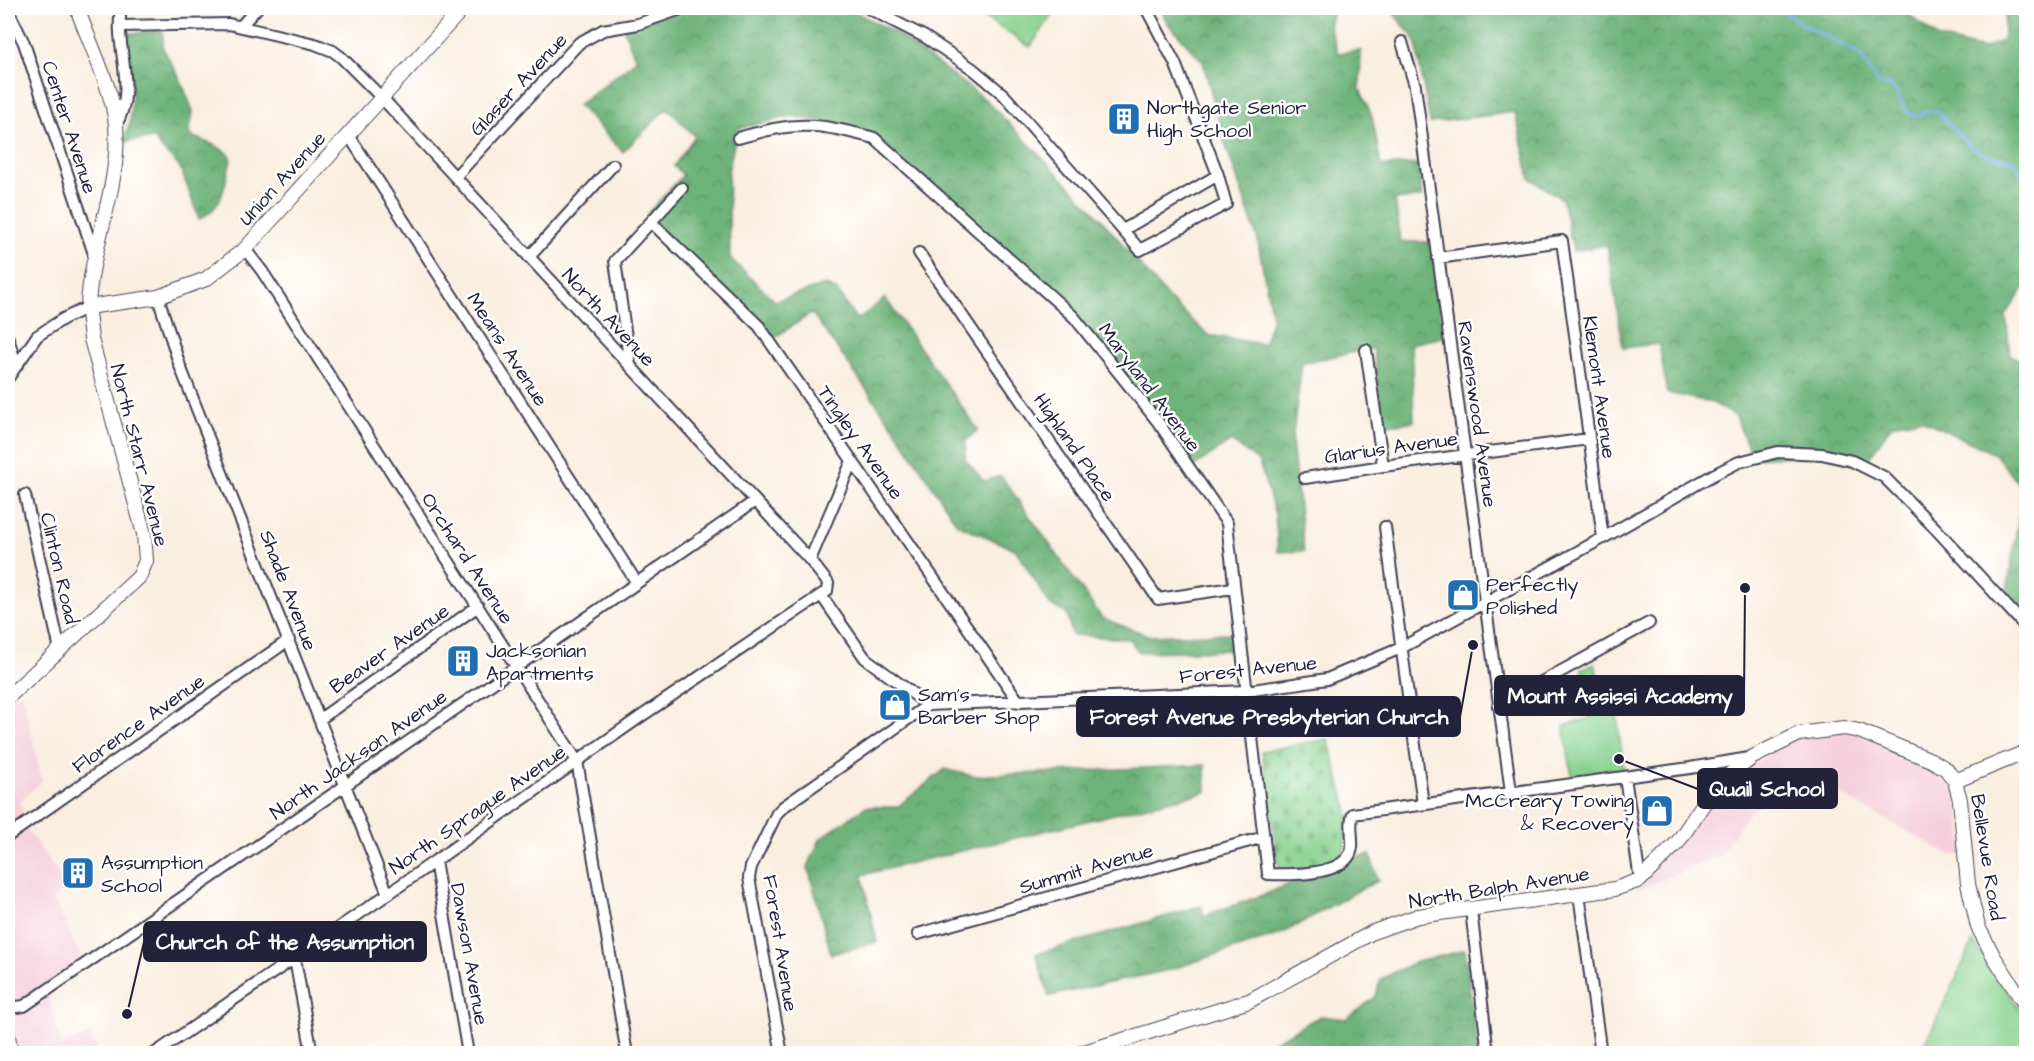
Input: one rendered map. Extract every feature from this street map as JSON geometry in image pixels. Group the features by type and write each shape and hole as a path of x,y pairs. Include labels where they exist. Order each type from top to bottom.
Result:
{"street":[{"name":"North Starr Avenue","path":"8,697 139,577 146,561 144,534 92,339 88,307 95,257 110,199 116,125 101,74 77,8"},
{"path":"116,125 123,112 126,89 120,26 122,8"},
{"path":"241,26 257,8"},
{"path":"438,8 460,11"},
{"name":"Glaser Avenue","path":"455,177 579,43 603,30 638,24 684,8"},
{"path":"868,8 926,37 973,69 1004,95 1140,250 1226,204 1218,175 1176,63 1146,8"},
{"name":"Center Avenue","path":"8,9 24,43 95,257"},
{"name":"Union Avenue","path":"88,307 158,297 206,279 245,249 460,11"},
{"name":"North Avenue","path":"120,26 212,23 241,26 315,44 333,51 381,97 810,560 828,583 828,590 821,595"},
{"name":"Ravenswood Avenue","path":"1402,42 1416,87 1511,792"},
{"name":"Maryland Avenue","path":"738,138 763,131 812,125 874,138 1074,317 1158,422 1227,523 1268,874 1297,875 1329,869 1345,862 1350,858 1353,814 1423,804"},
{"name":"Means Avenue","path":"348,134 637,583"},
{"path":"529,257 613,165"},
{"path":"1123,230 1218,175"},
{"path":"630,365 615,261 682,188"},
{"name":"Tingley Avenue","path":"651,222 759,326 1019,702"},
{"name":"Klemont Avenue","path":"1438,258 1562,242 1603,538"},
{"name":"Orchard Avenue","path":"245,249 262,271 577,761 627,1053"},
{"name":"Highland Place","path":"919,253 1158,599 1233,588"},
{"name":"Shade Avenue","path":"158,297 180,366 388,894"},
{"path":"8,378 37,336 63,319 88,307"},
{"path":"8,338 16,364"},
{"path":"1366,350 1383,466"},
{"name":"Glarius Avenue","path":"1305,478 1589,439"},
{"name":"Forest Avenue","path":"782,1053 749,878 751,867 777,813 783,807 928,705 1246,691 1327,679 1401,648 1713,475 1739,462 1778,452 1822,454 1852,461 1884,477 1935,528 2026,627"},
{"path":"810,560 852,461"},
{"name":"Clinton Road","path":"25,495 60,650"},
{"name":"North Jackson Avenue","path":"8,1008 24,1006 755,501"},
{"path":"1385,527 1423,804 1753,757"},
{"path":"821,595 865,658 928,705"},
{"name":"North Sprague Avenue","path":"154,1053 821,595"},
{"name":"Beaver Avenue","path":"320,718 478,606"},
{"path":"1498,706 1648,623"},
{"name":"Florence Avenue","path":"8,836 289,640"},
{"name":"Bellevue Road","path":"1753,757 1799,734 1844,728 1859,731 1931,760 1946,769 1955,781 1960,800 1968,884 1978,927 1994,957 2026,1006"},
{"path":"1955,781 2026,752"},
{"name":"North Balph Avenue","path":"1078,1053 1249,1001 1373,932 1418,916 1615,889 1640,879 1678,842 1710,794 1728,775 1753,757"},
{"path":"1624,777 1640,879"},
{"name":"Summit Avenue","path":"918,934 1264,837"},
{"name":"Dawson Avenue","path":"435,861 468,1053"},
{"path":"1580,894 1601,1053"},
{"path":"1471,909 1488,1053"},
{"path":"295,958 312,1053"},
{"path":"8,1036 11,1053"}],"shaded area":[{"path":"22,693 42,781 19,802 28,822 24,825 68,888 53,899 85,964 47,990 62,1045 90,1034 98,1053 8,1053 8,697"},
{"path":"1844,728 1931,760 1955,781 1965,854 1950,855 1830,789 1799,785 1749,812 1720,855 1636,891 1640,880 1710,794 1799,734"}],"green space":[{"path":"684,8 848,8 897,34 986,100 1096,213 1169,299 1208,335 1263,344 1272,318 1257,237 1223,137 1203,62 1167,22 1160,8 1334,8 1329,26 1338,53 1361,50 1360,89 1372,116 1381,166 1418,164 1422,197 1395,200 1401,242 1430,242 1444,337 1411,344 1414,421 1384,426 1373,348 1302,363 1292,442 1304,551 1278,552 1275,514 1259,462 1231,441 1190,469 1074,317 873,134 793,116 737,129 728,172 730,258 775,301 825,285 836,290 857,320 885,298 978,430 966,441 965,459 984,481 1001,476 1102,618 1150,636 1232,633 1233,650 1139,652 1129,639 1072,635 1067,614 1050,605 1016,550 957,524 899,435 812,313 769,341 651,222 647,214 683,175 674,166 695,136 667,108 623,152 578,105 636,60 623,27"},
{"path":"970,8 1057,8 1030,47"},
{"path":"1389,8 1903,8 1938,38 1983,49 2003,40 2005,14 2026,8 2026,285 2006,315 2010,354 2026,365 2026,627 2005,604 2023,489 1995,454 1921,419 1892,424 1864,466 1822,454 1753,458 1734,415 1713,403 1667,393 1659,344 1623,348 1607,245 1573,251 1562,199 1530,178 1515,112 1430,123 1415,39"},
{"path":"163,31 163,48 181,81 193,111 189,135 228,153 231,160 219,201 208,214 199,219 180,167 154,138 123,142 130,123 132,92 127,38 129,33"},
{"path":"1595,663 1605,710 1616,709 1624,770 1572,777 1564,726 1590,718 1582,669"},
{"path":"1328,739 1351,823 1347,830 1344,850 1333,864 1297,872 1279,868 1262,751"},
{"path":"1205,765 1206,792 862,875 877,942 831,954 808,867 820,839 865,807 897,807 945,769 973,776"},
{"path":"1370,854 1378,881 1283,933 1169,970 1049,996 1036,954 1201,906 1204,916 1348,860"},
{"path":"1973,942 2026,1018 2026,1053 1920,1054"},
{"path":"1465,950 1478,1053 1236,1053 1275,1041 1320,1016 1347,1019 1375,997 1381,979 1413,963"}],"waterway":[{"path":"1782,8 1797,20 1858,54 1880,84 1893,88 1907,112 1917,116 1927,111 1937,111 1970,146 1979,152 2011,161 2022,174 2026,186"}],"place":[{"name":"Northgate Senior High School","path":"1124,119"},
{"name":"Mount Assissi Academy","path":"1745,588"},
{"name":"Perfectly Polished","path":"1463,595"},
{"name":"Forest Avenue Presbyterian Church","path":"1473,645"},
{"name":"Jacksonian Apartments","path":"463,661"},
{"name":"Sam's Barber Shop","path":"895,705"},
{"name":"Quail School","path":"1619,759"},
{"name":"McCreary Towing & Recovery","path":"1657,811"},
{"name":"Assumption School","path":"78,873"},
{"name":"Church of the Assumption","path":"127,1014"}]}
